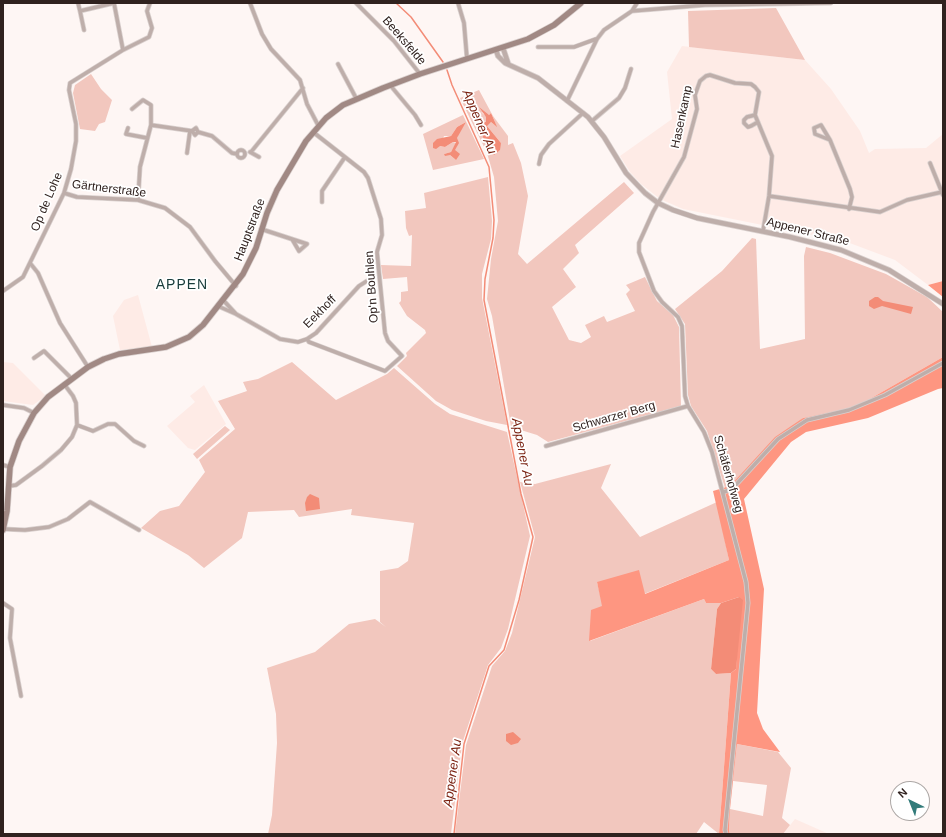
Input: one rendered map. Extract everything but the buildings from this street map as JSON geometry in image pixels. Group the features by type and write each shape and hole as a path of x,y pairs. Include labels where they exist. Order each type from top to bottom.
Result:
{"main road":[{"name":"Hauptstraße","path":"3,530 7,511 10,467 19,441 34,413 48,397 71,378 88,367 119,354 166,347 180,342 200,328 220,307 236,286 251,260 261,229 277,190 318,125 337,109 356,98 420,74 503,48 543,32 565,17 581,3"}],"street":[{"path":"78,3 84,30"},
{"path":"80,11 114,3 123,50 149,37 152,32 147,11 150,3"},
{"path":"250,3 262,34 268,44 300,80 307,104 318,125"},
{"name":"Beeksfelde","path":"356,3 394,41 420,74"},
{"path":"458,3 464,23 467,59"},
{"path":"568,100 597,39 604,30 632,11 637,3"},
{"path":"632,11 705,5 831,3"},
{"path":"538,47 574,47 597,39"},
{"path":"503,48 509,64"},
{"name":"Op de Lohe","path":"3,291 23,277 64,193 71,169 76,142 76,124 69,90 70,83 123,50"},
{"path":"496,50 498,56 509,64 532,74 568,100 592,121 604,137 626,173 644,193 658,203"},
{"path":"338,64 356,98"},
{"path":"592,121 619,98 625,88 631,69"},
{"name":"Hasenkamp","path":"658,203 684,157 697,109 695,94 703,78 710,75 755,87 759,92 759,98 755,115"},
{"path":"390,85 415,115 421,125"},
{"path":"151,125 191,131 196,128 198,132 214,136 232,153 237,154 241,159 245,156 245,153 251,152 303,88"},
{"path":"132,109 143,100 151,105 151,125 140,167 138,200"},
{"path":"540,164 541,155 549,144 583,113"},
{"path":"758,122 748,126 744,123 744,120 755,115 758,122 772,156 769,196 763,231"},
{"path":"830,140 817,136 814,128 821,125 830,140 850,189 852,197 849,208"},
{"path":"128,128 126,134 147,138"},
{"path":"187,153 191,131"},
{"name":"Op'n Bouhlen","path":"307,339 309,342 385,371 402,356 388,341 386,333 377,252 382,235 381,219 373,192 364,172 313,131"},
{"path":"251,152 259,157"},
{"path":"322,202 322,192 346,157"},
{"path":"769,196 855,210 880,212 907,200 942,194 930,163"},
{"name":"Gärtnerstraße","path":"64,193 77,197 138,200 165,208 186,224 236,286"},
{"name":"Appener Straße","path":"658,203 691,216 819,243 865,258 904,277 943,304"},
{"name":"Schäferhofweg","path":"658,203 639,243 639,252 654,291 662,302 678,317 682,326 685,396 688,406 704,432 724,492 746,582 748,603 725,830 726,834"},
{"path":"261,229 292,240"},
{"path":"30,264 38,273 60,323 88,367"},
{"name":"Eekhoff","path":"220,307 284,340 298,342 307,339 316,333 359,286 370,279"},
{"name":"Eekhoff","path":"224,301 236,314"},
{"path":"34,358 44,351 71,378"},
{"path":"724,492 732,489 778,439 807,420 849,410 885,395 943,363"},
{"path":"9,486 19,483 61,450 72,437 77,425 75,400 64,384"},
{"path":"3,404 24,408 34,413"},
{"name":"Schwarzer Berg","path":"546,446 688,406"},
{"path":"77,425 95,431 108,424 115,424 134,441 144,446"},
{"path":"3,466 10,467"},
{"path":"3,530 25,530 49,527 68,519 90,502 139,530"},
{"path":"3,603 12,609 10,638 21,696"}],"shaded area":[{"path":"776,8 805,60 689,47 688,11"},
{"path":"682,46 805,60 831,89 860,131 869,153 875,149 926,148 943,134 943,281 928,285 895,260 847,242 683,209 660,199 641,184 630,172 620,156 672,119 667,72"},
{"path":"91,74 101,89 112,100 105,122 99,124 95,131 80,129 73,93 75,85"},
{"path":"479,90 493,116 508,136 508,145 513,143 521,163 528,196 518,254 527,264 624,182 634,193 575,245 579,253 563,269 576,287 552,307 569,340 581,343 591,337 585,325 604,316 607,322 635,311 626,294 630,290 626,285 645,277 657,301 673,315 679,327 681,406 548,442 537,435 511,427 492,316 487,299 491,259 498,221 494,177 487,153 460,98","holes":["470,99 473,100 472,104 476,115 482,122 486,122 486,116 481,112 489,115 491,113 495,122 496,126 491,122 487,124 501,143 494,155 489,150"]},
{"path":"463,115 484,159 433,170 423,134","holes":["466,122 459,131 457,146 454,150 456,160 450,155 444,154 451,152 456,143 453,142 445,147 440,146 444,136 451,136 457,127"]},
{"path":"488,177 492,221 491,239 482,274 482,298 507,425 486,421 452,410 436,401 397,366 407,356 406,353 426,333 425,330 407,316 399,303 401,301 401,292 408,291 407,277 383,279 381,265 411,266 412,235 409,236 406,228 405,211 426,208 424,193"},
{"path":"752,238 756,239 760,349 805,339 804,256 806,247 830,253 886,274 927,297 943,312 943,357 868,400 848,408 803,418 730,486 725,488 707,431 691,406 688,395 685,324 675,309 722,271"},
{"path":"943,281 943,297 928,285"},
{"path":"138,295 152,347 120,350 113,316 124,300"},
{"path":"943,357 943,388 868,418 806,432 791,442 744,499 764,589 757,713 763,729 780,752 737,744 730,809 730,834 719,834 731,673 736,669 739,597 721,603 706,603 704,599 589,641 591,610 602,606 597,582 639,570 645,594 729,560 713,491 730,486 775,437 803,418 848,408 868,400"},
{"path":"3,362 13,363 46,396 33,405 3,401"},
{"path":"292,362 336,400 387,374 394,368 435,404 450,414 507,432 530,536 508,629 501,648 488,665 462,744 451,834 268,834 272,815 277,743 276,714 267,668 315,652 349,624 375,619 386,627 380,622 380,571 398,568 408,561 414,523 351,515 352,509 299,517 294,510 248,512 242,538 204,568 188,555 141,528 160,511 179,506 205,472 199,460 235,429 218,401 247,391 243,382 258,379"},
{"path":"204,385 226,424 195,450 188,448 167,426 195,402 190,396"},
{"path":"225,426 230,430 197,459 193,454"},
{"path":"611,464 601,488 640,537 717,502 729,560 644,594 597,582 603,606 590,641 704,599 706,603 721,603 717,609 711,669 716,674 731,673 719,834 704,822 696,834 455,834 466,745 492,666 505,651 512,633 535,537 520,482 535,484"},
{"path":"737,744 778,752 791,768 782,818 790,825 783,834 730,834 730,809 763,816 767,785 733,781"},
{"path":"795,819 829,834 783,834"}],"water":[{"path":"470,99 473,100 472,104 476,115 482,122 486,122 486,117 479,107 489,115 491,113 495,122 497,127 491,122 487,126 501,143 500,150 494,155 489,150 488,144 484,140 480,127 477,124 467,102"},
{"path":"466,122 457,138 459,143 455,150 460,154 456,160 450,155 445,156 444,154 451,152 456,142 453,142 445,147 440,146 436,149 433,148 433,143 437,139 451,136 457,127"},
{"path":"875,297 878,297 883,301 913,307 911,314 882,306 874,309 869,306 869,301"},
{"path":"310,494 319,498 320,509 306,511 305,503"},
{"path":"739,597 743,600 736,669 731,673 716,674 711,669 717,609 721,603"},
{"path":"513,732 521,739 518,743 511,745 506,741 506,734"}],"waterway":[{"name":"Appener Au","path":"396,3 411,17 443,62"},
{"name":"Appener Au","path":"447,70 452,85 489,167 494,220 493,238 485,279 484,300 521,494 533,537 519,600 504,650 489,666 464,744 454,834"}],"district":[{"name":"APPEN","path":"182,285"}]}
